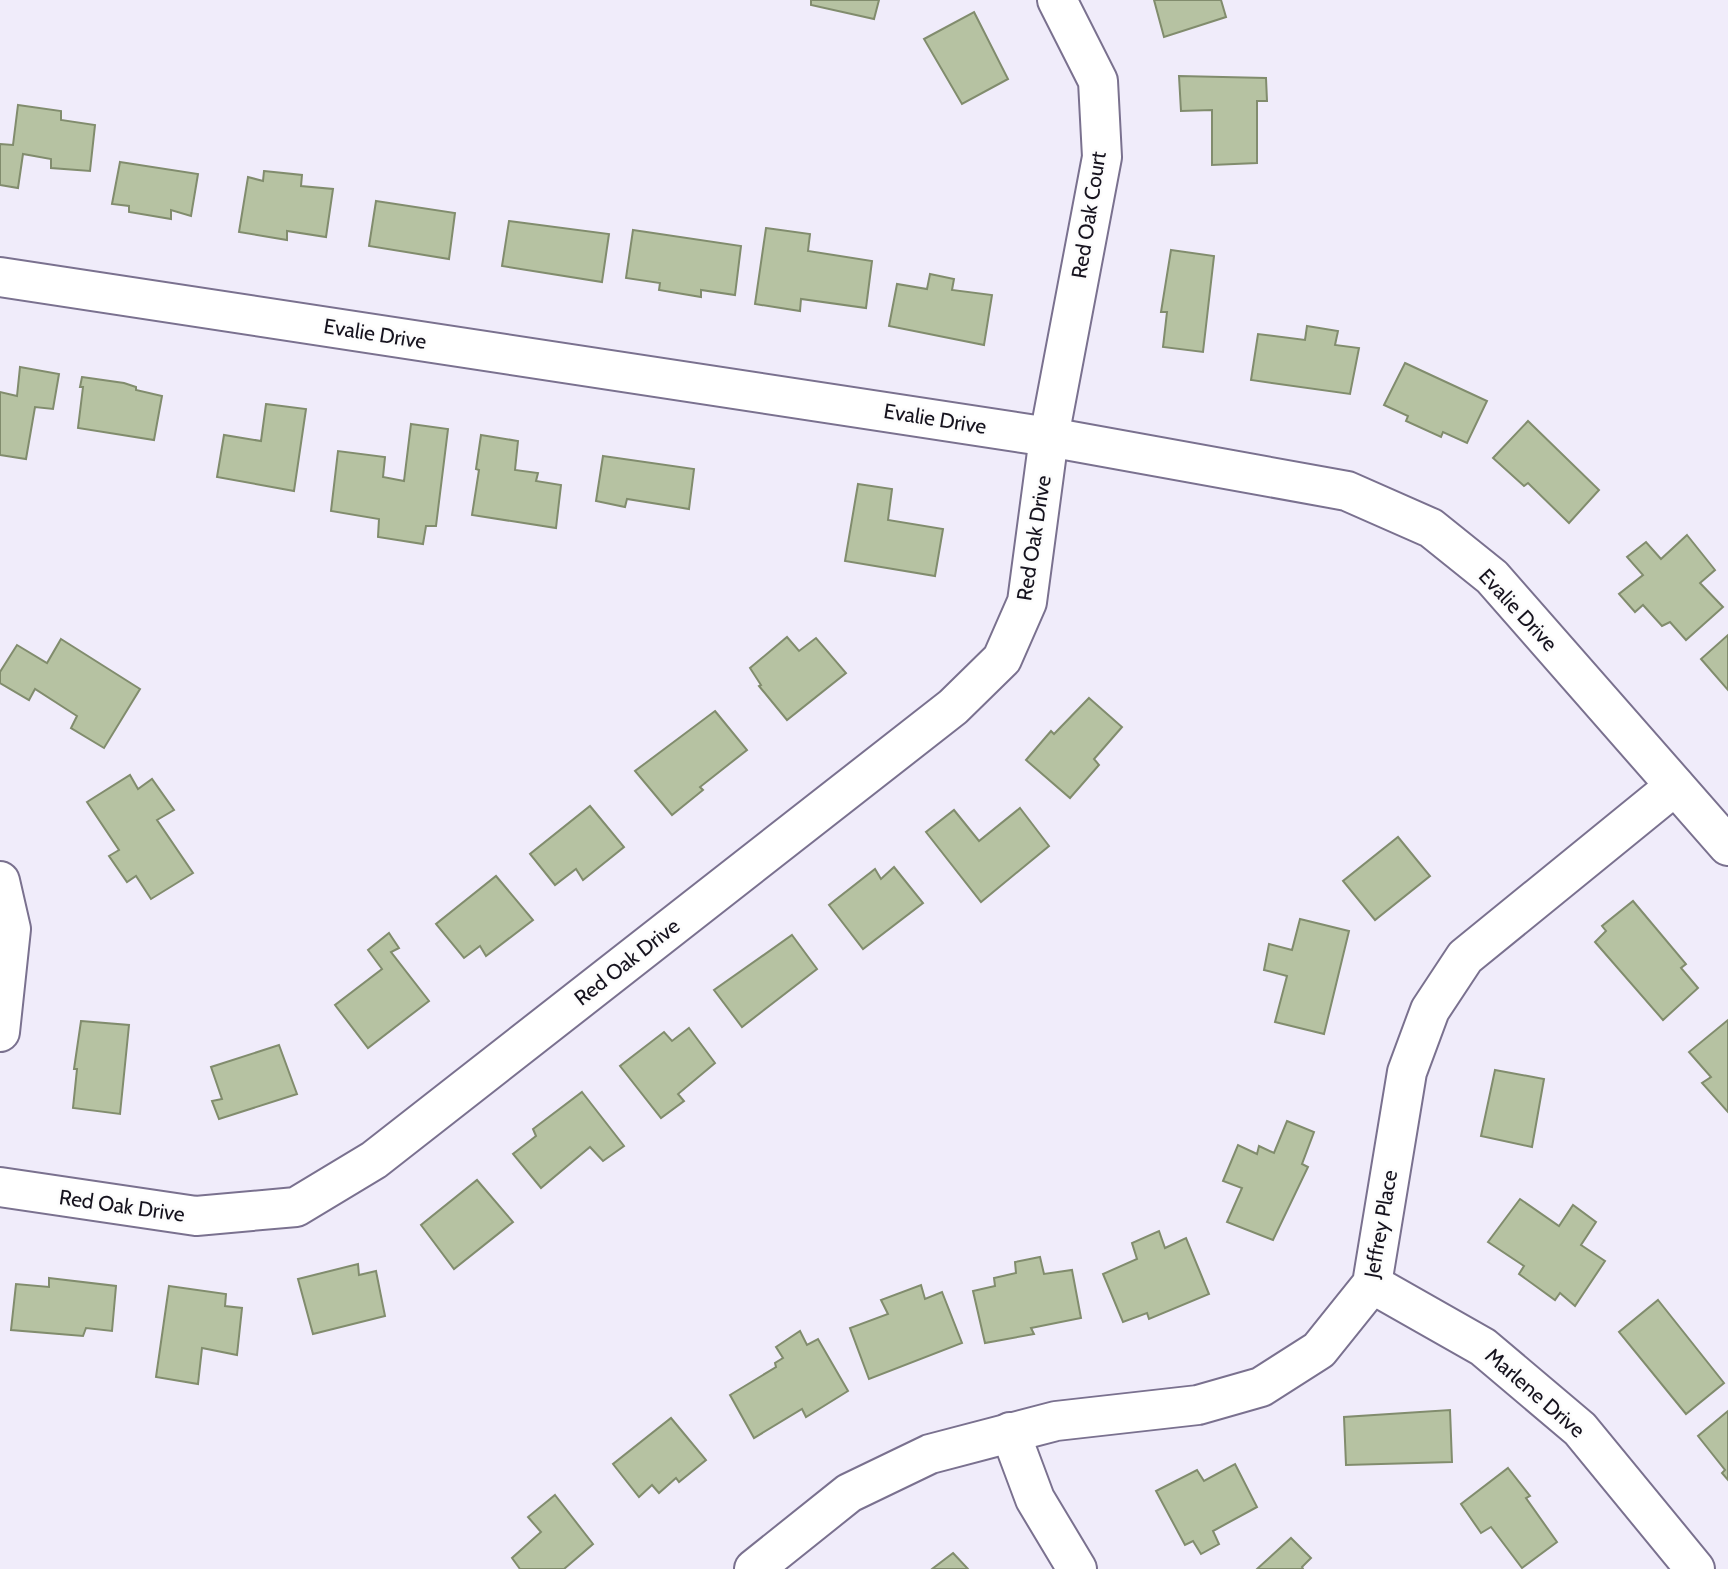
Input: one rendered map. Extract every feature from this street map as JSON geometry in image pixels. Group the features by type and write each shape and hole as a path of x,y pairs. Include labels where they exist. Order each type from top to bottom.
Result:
{"street":[{"name":"Red Oak Court","path":"1049,436 1102,157 1098,81 1057,0"},
{"name":"Evalie Drive","path":"0,277 1049,436 1347,491 1431,528 1492,577 1728,846"},
{"name":"Red Oak Drive","path":"0,1187 196,1216 296,1207 374,1160 953,707 1002,659 1027,602 1049,436"},
{"name":"Jeffrey Place","path":"754,1569 849,1493 930,1454 1056,1421 1198,1405 1261,1387 1319,1350 1373,1284 1406,1072 1430,1010 1465,957 1675,786"},
{"path":"0,881 11,929 0,1032"},
{"name":"Marlene Drive","path":"1373,1284 1483,1348 1580,1429 1695,1569"},
{"path":"1010,1432 1035,1499 1077,1569"}],"building":[{"path":"811,0 879,0 874,19 811,5"},
{"path":"1154,0 1221,0 1226,17 1164,37"},
{"path":"974,12 1008,79 962,104 924,39"},
{"path":"1179,76 1266,78 1267,101 1257,101 1257,163 1212,165 1212,110 1181,111"},
{"path":"18,105 61,111 61,120 95,125 90,171 51,168 51,159 23,154 18,188 0,185 0,144 13,145"},
{"path":"120,162 198,174 191,216 171,210 171,219 129,212 129,206 112,204"},
{"path":"264,171 302,175 301,186 333,189 326,237 287,231 287,240 239,232 248,177 263,181"},
{"path":"376,201 455,213 449,259 369,246"},
{"path":"509,221 609,234 602,282 502,266"},
{"path":"766,228 810,234 808,251 872,261 866,308 801,299 800,311 755,304"},
{"path":"633,230 741,246 735,295 701,290 701,297 659,290 660,283 626,278"},
{"path":"1171,250 1214,256 1203,352 1163,347 1167,312 1161,312"},
{"path":"930,274 954,279 952,290 992,295 984,345 889,326 897,284 927,289"},
{"path":"1307,326 1338,331 1335,345 1359,348 1350,394 1251,380 1258,334 1305,340"},
{"path":"1405,363 1487,401 1467,443 1443,432 1441,437 1406,421 1408,416 1384,405"},
{"path":"20,367 59,374 53,409 35,407 26,459 0,455 0,392 17,396"},
{"path":"82,377 124,383 136,387 136,390 162,396 154,440 78,428"},
{"path":"266,404 306,409 294,491 217,477 224,435 261,441"},
{"path":"1528,421 1599,490 1569,523 1528,483 1524,486 1493,458"},
{"path":"411,424 448,429 436,526 426,526 423,544 378,537 379,519 331,511 338,451 385,457 383,477 404,481"},
{"path":"481,435 518,441 515,470 538,473 536,481 561,485 556,528 472,515"},
{"path":"603,456 694,469 689,509 627,499 625,507 596,501"},
{"path":"858,484 892,489 888,520 943,529 935,576 845,561"},
{"path":"1687,535 1715,570 1700,583 1723,607 1686,640 1670,622 1662,626 1643,605 1635,612 1619,594 1643,575 1627,557 1646,542 1661,559"},
{"path":"1728,635 1728,690 1701,659"},
{"path":"787,637 799,651 816,638 846,673 787,720 759,686 761,685 750,668"},
{"path":"61,639 140,689 104,748 71,728 77,716 35,689 29,700 0,683 0,672 17,645 47,663"},
{"path":"1089,698 1122,727 1094,759 1099,765 1070,798 1026,760 1051,731 1054,734"},
{"path":"715,711 747,750 700,787 703,790 672,815 635,771"},
{"path":"130,775 138,789 152,779 174,810 157,820 193,873 151,899 136,876 127,882 109,856 119,850 87,802"},
{"path":"590,806 624,847 583,880 576,869 555,885 530,854"},
{"path":"1020,808 1049,846 981,902 926,832 954,810 979,841"},
{"path":"1398,837 1430,876 1375,920 1343,881"},
{"path":"894,867 923,903 863,949 829,905 875,869 881,879"},
{"path":"496,876 533,920 486,956 480,946 464,958 436,924"},
{"path":"1633,901 1686,964 1681,968 1698,988 1663,1020 1595,942 1606,931 1602,926"},
{"path":"1300,919 1349,931 1324,1034 1275,1022 1287,976 1264,970 1269,944 1292,950"},
{"path":"389,933 399,948 391,952 429,1001 368,1048 335,1005 382,969 368,950"},
{"path":"792,935 817,969 742,1027 714,990"},
{"path":"1728,1020 1728,1112 1702,1083 1711,1077 1689,1052"},
{"path":"81,1021 129,1025 120,1114 73,1108 77,1069 74,1069"},
{"path":"689,1028 715,1063 678,1094 684,1101 661,1118 620,1066 664,1032 672,1041"},
{"path":"279,1045 297,1094 219,1119 212,1101 222,1099 211,1067"},
{"path":"1495,1070 1544,1079 1532,1147 1481,1136"},
{"path":"582,1092 624,1146 603,1161 590,1147 541,1188 513,1154 536,1136 533,1129"},
{"path":"1287,1121 1314,1132 1302,1164 1308,1167 1273,1240 1227,1222 1242,1188 1223,1181 1238,1145 1257,1154 1259,1146 1274,1153"},
{"path":"477,1180 513,1222 454,1269 421,1225"},
{"path":"1520,1199 1559,1226 1573,1205 1596,1222 1581,1245 1605,1261 1575,1306 1560,1293 1555,1300 1519,1274 1524,1266 1488,1242"},
{"path":"1159,1231 1165,1248 1186,1238 1209,1294 1149,1319 1147,1313 1123,1322 1103,1274 1137,1259 1132,1243"},
{"path":"1040,1257 1044,1274 1072,1270 1081,1318 1031,1328 1034,1334 985,1343 973,1291 995,1286 994,1278 1016,1273 1015,1262"},
{"path":"358,1264 359,1275 376,1271 385,1316 313,1334 298,1279"},
{"path":"49,1278 116,1286 112,1331 86,1328 83,1336 11,1330 16,1284 49,1287"},
{"path":"921,1285 925,1299 942,1292 962,1343 869,1379 850,1328 888,1314 881,1300"},
{"path":"169,1286 226,1294 225,1306 242,1308 237,1355 202,1348 198,1384 156,1377"},
{"path":"1658,1300 1724,1383 1686,1414 1619,1332"},
{"path":"800,1331 807,1345 818,1339 848,1391 806,1417 802,1409 754,1438 730,1395 776,1367 775,1363 783,1358 776,1347"},
{"path":"1450,1410 1452,1462 1346,1465 1344,1417"},
{"path":"1728,1411 1728,1480 1722,1473 1725,1470 1698,1436"},
{"path":"671,1418 706,1460 679,1482 676,1478 659,1493 652,1485 639,1497 613,1464"},
{"path":"1235,1464 1257,1507 1213,1531 1219,1544 1201,1554 1193,1541 1185,1545 1156,1491 1197,1470 1204,1481"},
{"path":"1508,1468 1530,1496 1526,1498 1557,1542 1522,1568 1491,1527 1481,1533 1461,1504"},
{"path":"555,1495 593,1544 564,1569 520,1569 512,1558 541,1532 528,1517"},
{"path":"1291,1538 1311,1558 1303,1569 1257,1569"},
{"path":"953,1553 968,1569 932,1569"}]}
